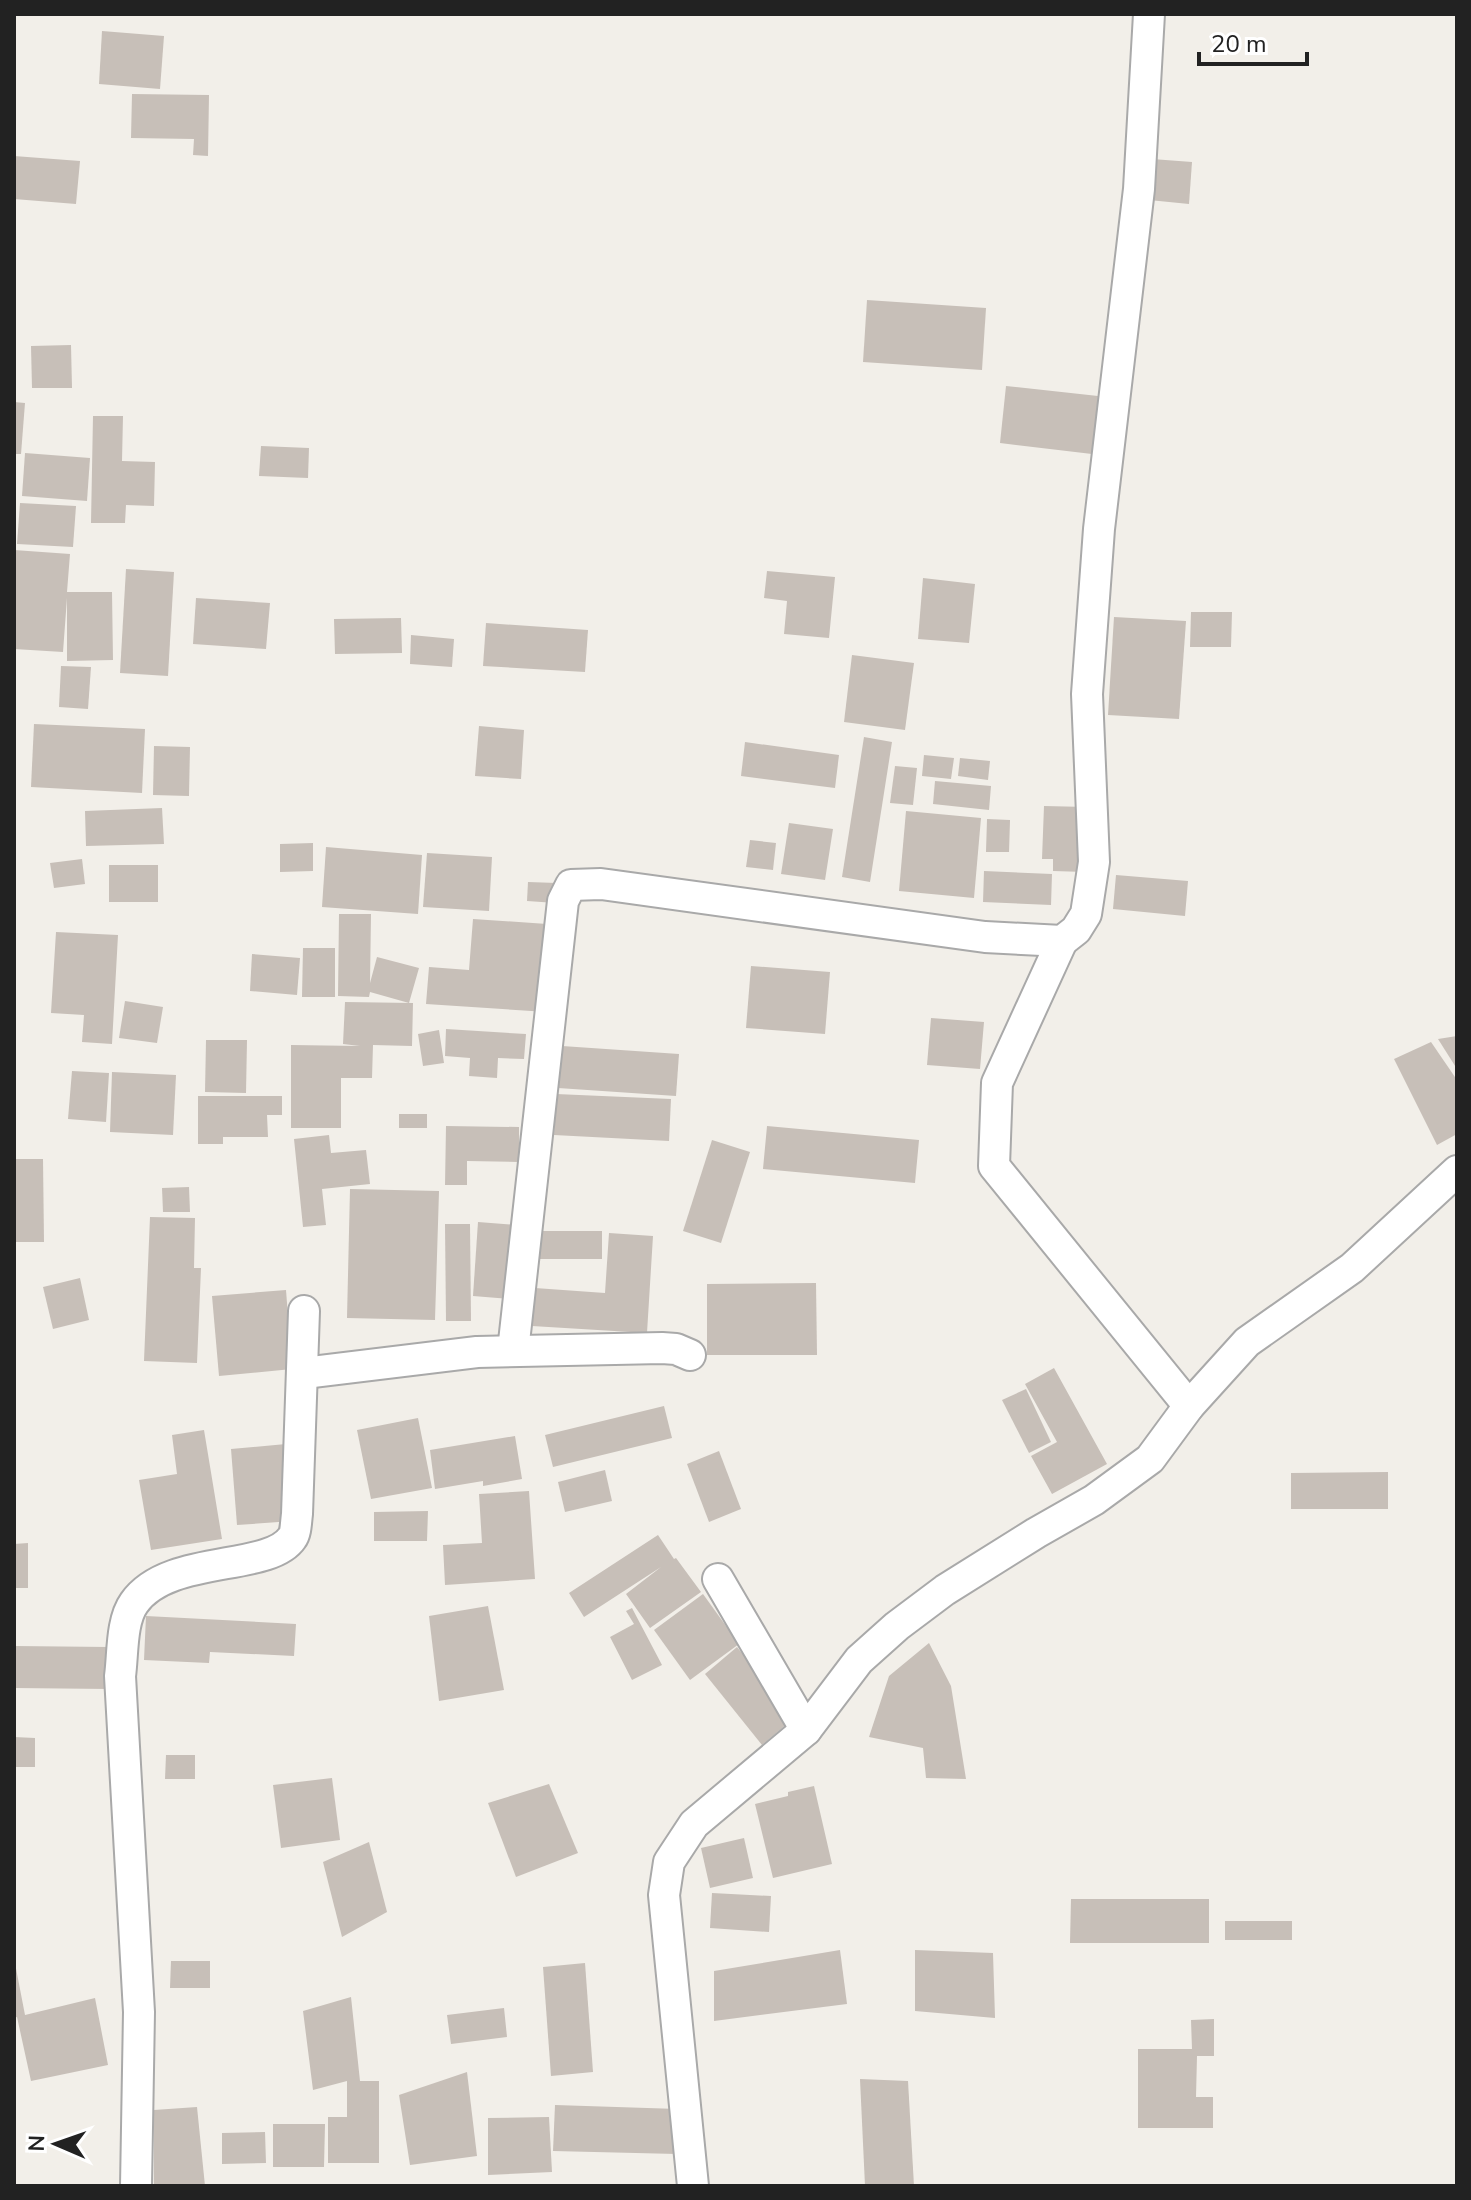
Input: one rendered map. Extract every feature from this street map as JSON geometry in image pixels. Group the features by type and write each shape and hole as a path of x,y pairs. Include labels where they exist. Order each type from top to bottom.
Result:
{"street":[{"path":"1149,14 1139,189 1099,529 1087,694 1094,862 1086,914 1076,930 1062,941 997,1083 994,1166 1189,1406"},
{"path":"513,1351 563,901 571,885 601,884 985,937 1062,941"},
{"path":"693,2186 664,1895 669,1862 694,1824 806,1730 859,1660 897,1626 945,1590 1094,1500 1150,1459 1189,1406 1247,1342 1352,1268 1457,1171"},
{"path":"136,2186 139,2012 120,1676 125,1630 132,1605 146,1590 173,1574 275,1552 293,1538 304,1373 304,1311"},
{"path":"304,1373 477,1352 662,1348 676,1349 690,1355"},
{"path":"718,1579 806,1730"}],"building":[{"path":"102,31 164,36 160,89 99,84"},
{"path":"132,94 209,95 208,156 193,155 194,139 131,138"},
{"path":"14,156 80,161 76,204 14,199"},
{"path":"1152,159 1192,162 1189,204 1149,200"},
{"path":"867,300 986,308 982,370 863,362"},
{"path":"71,345 72,388 32,388 31,346"},
{"path":"1006,386 1098,396 1092,454 1000,443"},
{"path":"14,402 25,403 21,454 14,454"},
{"path":"93,416 123,416 122,461 155,462 154,506 126,505 125,523 91,523"},
{"path":"261,446 309,448 308,478 259,476"},
{"path":"25,453 90,458 87,501 22,496"},
{"path":"20,503 76,506 73,547 17,544"},
{"path":"14,550 70,554 67,592 112,592 113,660 67,661 67,598 63,652 14,649"},
{"path":"126,569 174,572 168,676 120,673"},
{"path":"767,571 835,577 829,638 784,634 787,601 764,598"},
{"path":"923,578 975,584 969,643 918,639"},
{"path":"196,598 270,603 266,649 193,644"},
{"path":"1191,612 1232,612 1231,647 1190,647"},
{"path":"1114,617 1186,621 1179,719 1108,715"},
{"path":"401,618 402,653 335,654 334,619"},
{"path":"486,623 588,630 585,672 483,666"},
{"path":"411,635 454,639 452,667 410,664"},
{"path":"852,655 914,663 905,730 844,722"},
{"path":"61,666 91,667 88,709 59,707"},
{"path":"34,724 145,729 142,793 31,787"},
{"path":"479,726 524,730 521,779 475,776"},
{"path":"864,737 892,742 870,882 842,877"},
{"path":"745,742 839,755 835,788 741,776"},
{"path":"154,746 190,747 189,796 153,795"},
{"path":"924,755 954,758 951,779 922,776"},
{"path":"960,758 990,761 988,780 958,776"},
{"path":"895,766 917,768 913,805 890,803"},
{"path":"935,781 991,786 989,810 933,804"},
{"path":"1044,806 1087,807 1085,872 1053,871 1053,859 1042,859"},
{"path":"162,808 164,844 86,846 85,811"},
{"path":"906,811 981,818 974,898 899,891"},
{"path":"987,819 1010,820 1009,852 986,852"},
{"path":"789,823 833,829 825,880 781,874"},
{"path":"750,840 776,843 773,870 746,867"},
{"path":"313,843 313,871 280,872 280,844"},
{"path":"326,847 422,855 418,914 322,907"},
{"path":"427,853 492,857 489,911 423,907"},
{"path":"82,859 85,884 54,888 50,863"},
{"path":"109,865 158,865 158,902 109,902"},
{"path":"984,871 1052,874 1051,905 983,902"},
{"path":"1116,875 1188,881 1185,916 1113,909"},
{"path":"528,882 557,883 556,903 527,901"},
{"path":"339,914 371,914 370,983 377,957 419,968 409,1003 370,992 369,997 338,996"},
{"path":"473,919 547,924 547,1012 426,1004 429,967 469,970"},
{"path":"56,932 118,935 112,1044 82,1042 84,1015 51,1013"},
{"path":"303,948 335,948 335,997 302,997"},
{"path":"252,954 300,958 297,995 250,991"},
{"path":"751,966 830,972 825,1034 746,1028"},
{"path":"125,1001 163,1007 157,1043 119,1038"},
{"path":"345,1002 413,1003 412,1046 373,1045 372,1078 341,1078 341,1128 291,1128 291,1045 360,1046 343,1044"},
{"path":"931,1018 984,1022 980,1069 927,1065"},
{"path":"446,1029 526,1034 524,1059 498,1058 497,1078 469,1076 470,1058 445,1056"},
{"path":"439,1030 444,1063 423,1066 418,1034"},
{"path":"1457,1036 1457,1069 1438,1039"},
{"path":"206,1040 247,1040 246,1093 205,1092"},
{"path":"1431,1042 1457,1080 1457,1134 1437,1145 1394,1059"},
{"path":"562,1046 679,1054 676,1096 558,1088"},
{"path":"72,1071 109,1073 106,1122 68,1119"},
{"path":"112,1072 176,1075 173,1135 110,1132"},
{"path":"556,1094 671,1099 669,1141 554,1135"},
{"path":"198,1096 282,1096 282,1115 267,1115 268,1137 223,1137 223,1144 198,1144"},
{"path":"399,1114 427,1114 427,1128 399,1128"},
{"path":"446,1126 519,1127 519,1162 467,1161 467,1185 445,1185"},
{"path":"767,1126 919,1140 915,1183 763,1169"},
{"path":"329,1135 331,1153 366,1150 370,1184 322,1189 326,1225 303,1227 294,1139"},
{"path":"712,1140 750,1152 721,1243 683,1231"},
{"path":"14,1159 43,1159 44,1242 14,1242"},
{"path":"189,1187 190,1212 163,1212 162,1188"},
{"path":"350,1189 439,1191 435,1320 347,1318"},
{"path":"150,1217 195,1218 194,1268 201,1268 197,1363 144,1361"},
{"path":"478,1222 517,1225 511,1299 473,1296"},
{"path":"445,1224 470,1224 471,1321 446,1321"},
{"path":"535,1231 602,1231 602,1259 535,1259"},
{"path":"609,1233 653,1236 647,1333 532,1326 535,1288 605,1293"},
{"path":"80,1278 89,1320 53,1329 43,1287"},
{"path":"816,1283 817,1355 707,1355 707,1284"},
{"path":"286,1290 292,1369 219,1376 212,1296"},
{"path":"1054,1368 1107,1464 1052,1494 1031,1456 1057,1442 1025,1384"},
{"path":"1026,1389 1051,1442 1029,1453 1002,1400"},
{"path":"664,1406 672,1438 553,1467 545,1435"},
{"path":"418,1418 432,1488 371,1499 357,1430"},
{"path":"204,1430 222,1539 151,1550 139,1480 177,1474 172,1435"},
{"path":"515,1436 522,1479 483,1486 483,1481 435,1489 430,1450"},
{"path":"286,1444 293,1521 237,1525 231,1449"},
{"path":"719,1451 741,1509 709,1522 687,1464"},
{"path":"605,1470 612,1501 565,1512 558,1482"},
{"path":"1388,1472 1388,1509 1291,1509 1291,1473"},
{"path":"529,1491 535,1579 445,1585 443,1545 482,1543 479,1494"},
{"path":"428,1511 427,1541 374,1541 374,1512"},
{"path":"658,1535 701,1592 650,1628 626,1594 661,1567 584,1617 569,1593"},
{"path":"28,1543 28,1588 14,1588 14,1544"},
{"path":"703,1594 739,1644 690,1680 654,1630"},
{"path":"488,1606 504,1690 439,1701 429,1616"},
{"path":"632,1608 662,1665 632,1680 610,1637 634,1624 626,1611"},
{"path":"146,1616 296,1624 294,1656 210,1652 209,1663 144,1660"},
{"path":"929,1643 951,1686 966,1779 926,1778 923,1748 869,1737 889,1676"},
{"path":"14,1646 109,1647 109,1689 14,1688"},
{"path":"737,1647 794,1718 762,1745 705,1674"},
{"path":"14,1737 35,1738 35,1767 14,1767"},
{"path":"166,1755 195,1755 195,1779 165,1779"},
{"path":"332,1778 340,1840 281,1848 273,1785"},
{"path":"549,1784 578,1853 516,1877 488,1803"},
{"path":"814,1786 832,1864 773,1878 755,1804"},
{"path":"744,1838 753,1878 710,1888 701,1848"},
{"path":"369,1842 387,1912 342,1937 323,1862"},
{"path":"712,1893 771,1896 769,1932 710,1928"},
{"path":"1071,1899 1209,1899 1209,1943 1070,1943"},
{"path":"1225,1921 1292,1921 1292,1940 1225,1940"},
{"path":"840,1950 847,2004 714,2021 714,1971"},
{"path":"915,1950 993,1953 995,2018 915,2011"},
{"path":"14,1958 25,2015 95,1998 108,2065 31,2081 17,2017 14,2018"},
{"path":"171,1961 210,1961 210,1988 170,1988"},
{"path":"585,1963 593,2072 551,2076 543,1967"},
{"path":"351,1997 360,2081 379,2081 379,2163 328,2163 328,2117 347,2117 347,2081 313,2090 303,2011"},
{"path":"504,2008 507,2037 451,2044 447,2015"},
{"path":"1214,2019 1214,2056 1197,2056 1196,2097 1213,2097 1213,2128 1138,2128 1138,2049 1192,2049 1191,2020"},
{"path":"467,2072 477,2156 410,2165 399,2095"},
{"path":"860,2079 908,2081 914,2186 865,2186"},
{"path":"555,2105 678,2109 677,2154 553,2151"},
{"path":"197,2107 205,2186 154,2186 154,2110"},
{"path":"549,2117 552,2172 488,2175 488,2118"},
{"path":"273,2124 325,2124 324,2167 273,2167"},
{"path":"265,2132 266,2163 222,2164 222,2133"}]}
